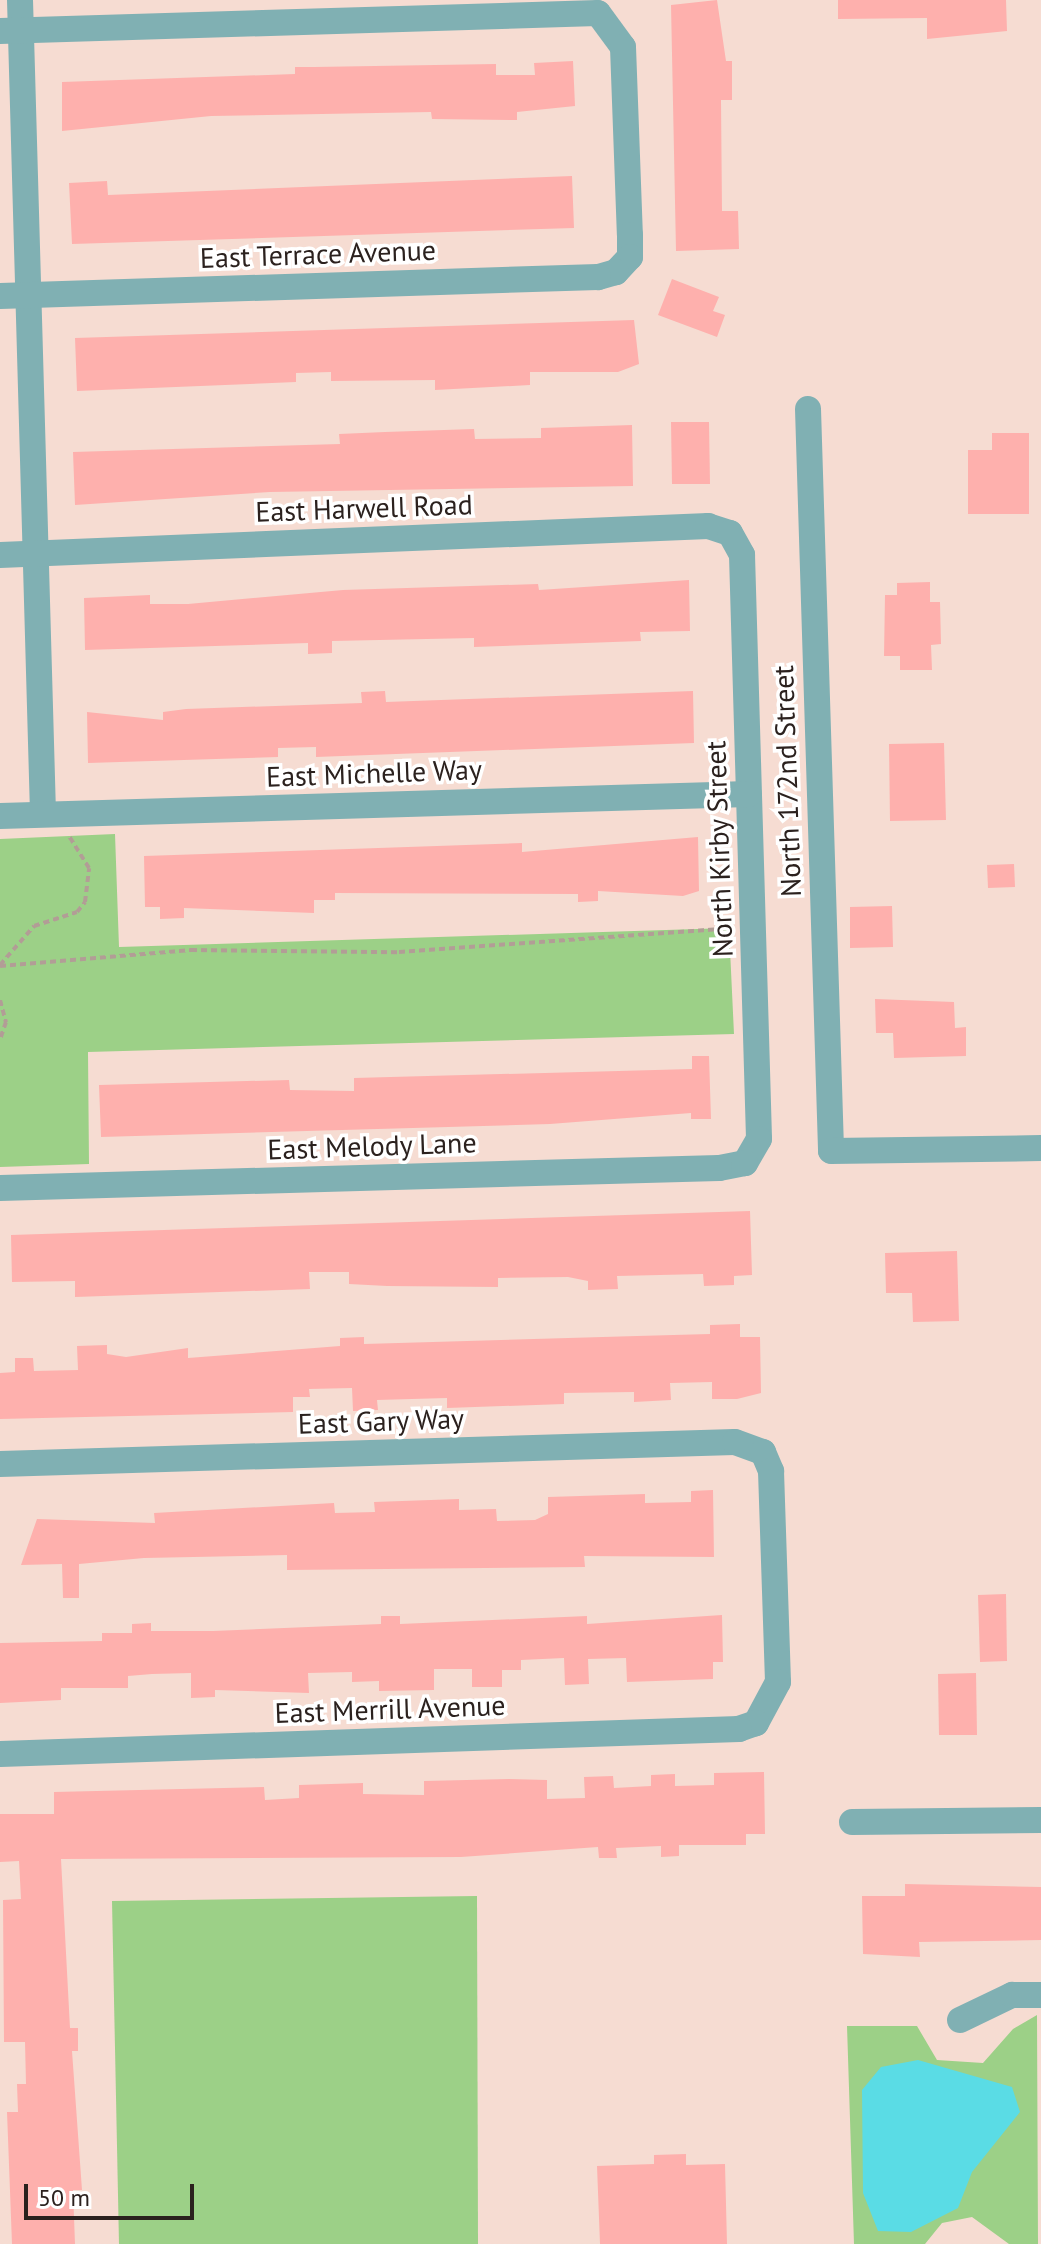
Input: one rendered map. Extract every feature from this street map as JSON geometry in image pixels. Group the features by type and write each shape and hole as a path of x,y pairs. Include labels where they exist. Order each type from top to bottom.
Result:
{"street":[{"path":"20,0 10,30 29,295 34,553 54,814"},
{"name":"East Terrace Avenue","path":"0,296 598,277 616,272 630,257 616,30 598,13 10,30"},
{"name":"North 172nd Street","path":"808,409 831,1151 1041,1148"},
{"name":"East Harwell Road","path":"0,555 708,526 730,533"},
{"name":"North Kirby Street","path":"730,533 742,555 759,1139 745,1163"},
{"name":"East Michelle Way","path":"0,816 749,794"},
{"name":"East Melody Lane","path":"0,1188 745,1163"},
{"name":"East Gary Way","path":"0,1464 735,1442 763,1452 771,1471 773,1703"},
{"name":"East Merrill Avenue","path":"0,1754 739,1729 756,1723 773,1703"},
{"path":"852,1822 1041,1820"},
{"path":"960,2020 1012,1995 1041,1995"}],"path":[{"path":"0,966 34,926 77,912 89,893 89,868 54,814"},
{"path":"0,966 191,950 399,952 753,926"},
{"path":"0,1000 6,1022 0,1039"}],"green space":[{"path":"115,834 119,947 729,928 734,1034 88,1052 89,1164 0,1167 0,839"},
{"path":"477,1896 478,2244 119,2244 112,1901"},
{"path":"1037,2015 1038,2244 1009,2244 972,2217 942,2223 925,2244 854,2244 847,2026 917,2026 937,2060 983,2063 1013,2029"}],"water":[{"path":"918,2060 1012,2087 1020,2112 972,2172 958,2208 911,2232 878,2231 863,2193 862,2090 881,2067"}],"building":[{"path":"717,0 726,61 732,61 732,100 721,100 722,211 738,211 739,249 676,251 671,5"},
{"path":"838,0 1006,0 1007,31 927,39 927,18 838,19"},
{"path":"573,61 575,106 517,112 517,120 432,119 431,112 211,116 62,131 62,82 295,74 295,67 496,64 496,75 535,75 534,63"},
{"path":"572,176 574,228 72,244 69,183 107,181 108,195"},
{"path":"672,279 719,297 713,311 725,315 717,337 658,315"},
{"path":"634,320 639,364 618,372 530,372 530,385 435,390 435,380 331,381 331,372 296,373 296,382 77,391 75,338"},
{"path":"671,422 709,422 710,484 672,484"},
{"path":"632,425 633,486 270,492 75,505 73,452 340,444 339,434 474,429 475,439 541,438 541,428"},
{"path":"992,433 1029,433 1029,514 968,514 968,450 992,450"},
{"path":"689,580 690,631 640,632 641,641 474,647 474,638 332,641 332,653 308,654 308,643 85,650 84,598 150,595 150,604 188,604 343,590 538,584 539,590"},
{"path":"930,582 930,602 940,602 941,644 931,645 932,670 900,670 900,656 884,656 885,595 897,595 897,583"},
{"path":"385,691 386,702 693,691 694,743 316,757 316,747 278,748 278,757 88,763 87,712 163,720 163,712 186,709 362,703 361,692"},
{"path":"944,743 946,820 890,821 889,744"},
{"path":"698,837 699,891 683,896 598,891 598,901 578,902 578,894 335,893 335,900 314,900 314,913 184,908 184,918 160,919 160,907 145,907 144,856 522,843 522,852"},
{"path":"1014,864 1015,887 988,888 987,865"},
{"path":"892,906 893,947 850,948 850,907"},
{"path":"875,999 954,1002 955,1028 966,1027 966,1056 894,1058 893,1033 876,1033"},
{"path":"692,1056 709,1056 711,1119 691,1119 691,1113 550,1124 101,1137 99,1085 289,1080 290,1090 354,1091 354,1078 692,1069"},
{"path":"750,1211 752,1275 734,1276 734,1285 704,1286 703,1274 617,1276 618,1289 588,1290 588,1281 568,1277 498,1278 498,1287 387,1286 349,1284 349,1272 309,1272 310,1289 75,1297 75,1281 12,1282 11,1235"},
{"path":"957,1251 959,1321 913,1322 912,1293 886,1293 885,1253"},
{"path":"740,1324 740,1337 760,1337 761,1393 737,1399 712,1399 712,1382 670,1383 671,1400 634,1402 634,1392 564,1393 564,1404 447,1408 447,1398 377,1400 378,1410 353,1411 352,1388 309,1389 310,1397 293,1397 293,1412 0,1419 0,1373 15,1372 15,1358 33,1358 34,1371 78,1370 77,1346 107,1345 107,1354 126,1357 188,1348 188,1358 340,1346 340,1338 364,1337 364,1344 710,1334 710,1325"},
{"path":"713,1490 714,1557 584,1556 585,1567 287,1570 287,1555 144,1558 79,1564 79,1598 63,1598 62,1564 21,1565 37,1519 155,1523 154,1513 334,1503 335,1513 375,1512 374,1502 459,1499 459,1510 496,1509 497,1521 535,1520 548,1514 548,1497 645,1494 645,1503 691,1502 691,1491"},
{"path":"1006,1594 1007,1661 980,1662 978,1595"},
{"path":"722,1615 723,1662 713,1662 713,1679 627,1682 626,1658 588,1659 589,1684 565,1685 564,1658 521,1660 521,1670 502,1670 502,1687 472,1687 472,1669 434,1669 434,1690 379,1691 379,1681 352,1682 352,1672 308,1673 309,1693 215,1690 215,1697 191,1698 191,1673 152,1674 128,1676 128,1688 61,1688 61,1700 0,1703 0,1643 102,1641 102,1633 132,1633 132,1624 151,1623 151,1631 213,1631 381,1624 381,1616 400,1616 400,1624 587,1616 587,1624"},
{"path":"976,1673 977,1735 939,1735 938,1674"},
{"path":"764,1772 765,1834 746,1834 746,1845 679,1845 679,1856 661,1857 661,1846 616,1848 617,1858 599,1858 598,1847 461,1857 61,1859 70,2028 78,2028 78,2051 72,2051 82,2190 73,2190 75,2244 12,2244 7,2112 18,2112 17,2084 26,2084 25,2042 4,2042 3,1900 21,1899 19,1861 0,1862 0,1814 54,1814 54,1792 264,1787 265,1800 299,1798 299,1785 363,1783 363,1794 424,1795 424,1781 509,1779 547,1780 547,1799 585,1798 584,1777 613,1776 614,1788 651,1786 651,1775 675,1774 675,1786 714,1785 714,1773"},
{"path":"905,1884 1041,1887 1041,1940 919,1942 920,1957 863,1954 862,1896 905,1896"},
{"path":"686,2154 686,2165 725,2164 727,2244 600,2244 597,2166 654,2164 654,2155"}]}
